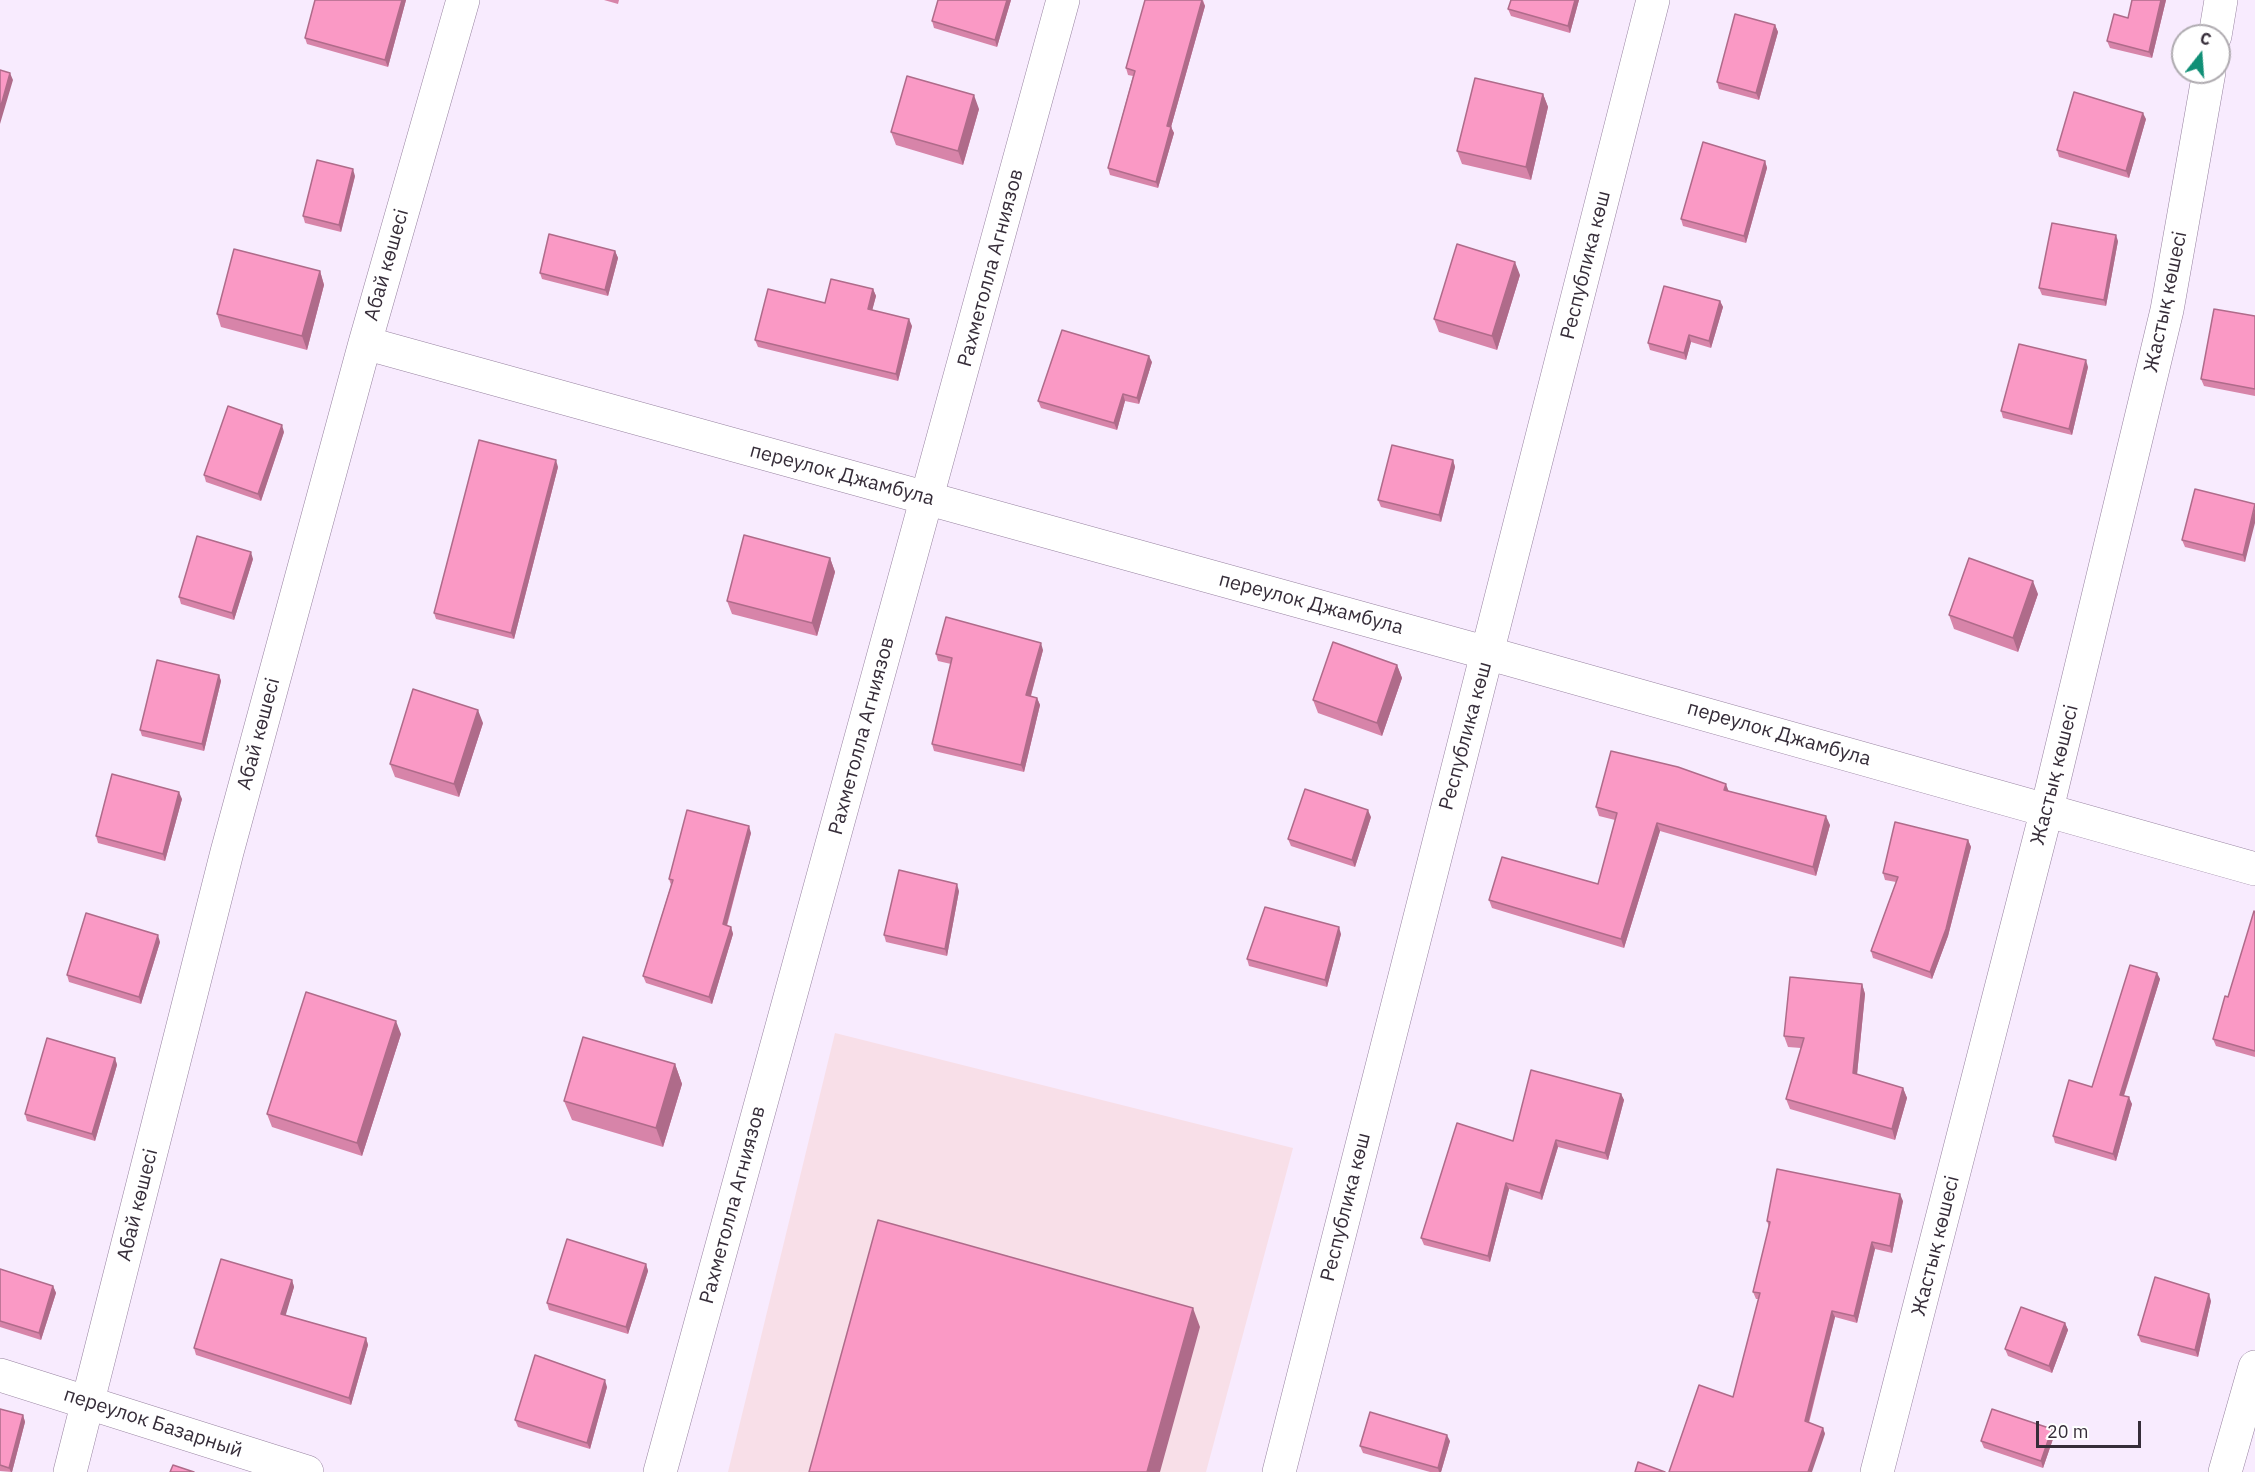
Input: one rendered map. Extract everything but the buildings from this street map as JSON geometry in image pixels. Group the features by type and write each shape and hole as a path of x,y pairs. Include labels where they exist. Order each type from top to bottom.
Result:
{"street":[{"name":"Абай көшесі","path":"70,1472 227,852 365,343 463,0"},
{"name":"Рахметолла Агниязов","path":"660,1472 1063,0"},
{"name":"Республика көш","path":"1279,1472 1653,0"},
{"path":"2217,24 2221,0"},
{"name":"Жастық көшесі","path":"1877,1472 2047,809 2167,310 2207,84"},
{"name":"переулок Джамбула","path":"365,343 1487,652 2255,869"},
{"path":"2225,1472 2255,1367"},
{"name":"переулок Базарный","path":"0,1376 307,1472"}],"shaded area":[{"path":"835,1033 1293,1148 1206,1472 728,1472"}]}
